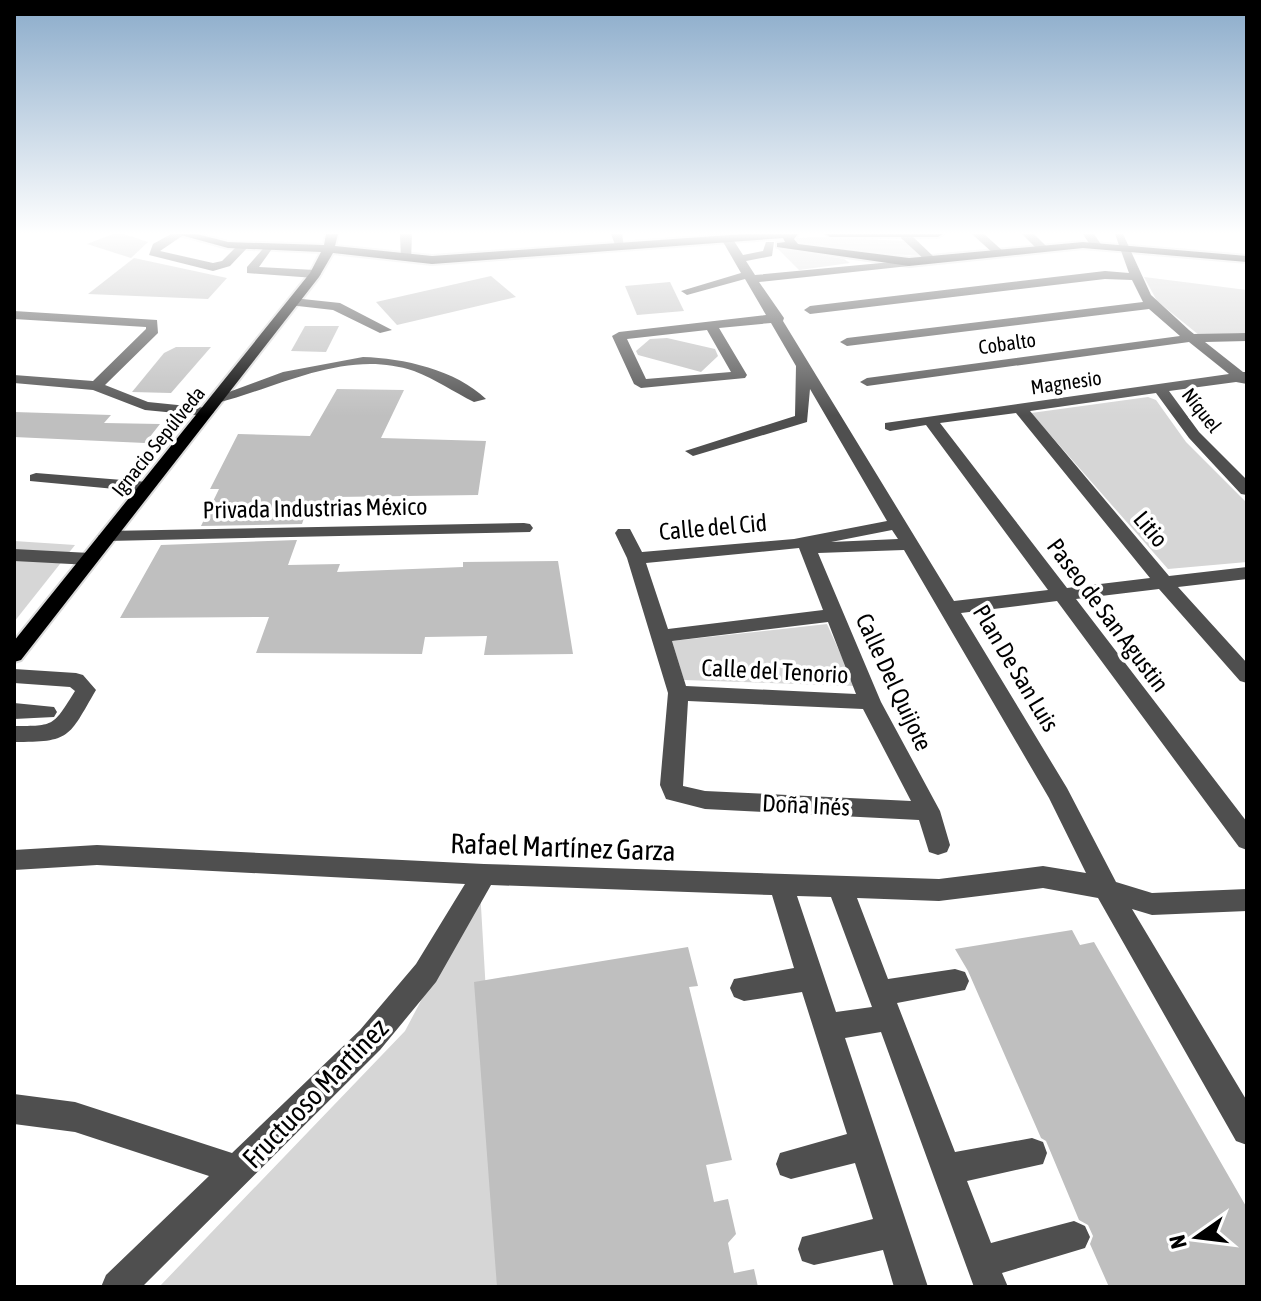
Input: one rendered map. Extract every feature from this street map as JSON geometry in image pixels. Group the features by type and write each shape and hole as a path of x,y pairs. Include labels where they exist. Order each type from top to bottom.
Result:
{"main road":[{"name":"Ignacio Sepúlveda","path":"14,655 299,295"}],"street":[{"name":"Plan De San Luis","path":"763,295 896,524 950,608 1059,794 1107,890 1247,1130"},
{"path":"810,310 939,295"},
{"path":"1145,295 1152,305 1244,379"},
{"path":"293,302 336,306 385,330"},
{"path":"847,342 1152,305"},
{"path":"14,315 152,323 153,330 96,386"},
{"path":"711,325 740,375 641,384 619,336 711,325 778,318"},
{"name":"Cobalto","path":"867,382 1192,338 1247,337"},
{"path":"14,379 96,386 145,406 212,406 321,367 359,361 412,366 479,399"},
{"path":"693,451 802,419 803,361"},
{"name":"Magnesio","path":"890,426 1244,379"},
{"name":"Níquel","path":"1160,389 1194,435 1247,490"},
{"name":"Litio","path":"1021,409 1164,583 1247,676"},
{"name":"Paseo de San Agustin","path":"930,420 1058,595 1247,840"},
{"path":"36,478 147,487"},
{"name":"Calle del Cid","path":"802,544 896,524"},
{"name":"Privada Industrias México","path":"107,536 524,528"},
{"path":"624,533 636,558 678,693"},
{"name":"Calle del Cid","path":"636,558 802,544 910,544"},
{"name":"Calle Del Quijote","path":"802,544 870,702 928,811 938,845"},
{"path":"14,555 90,559"},
{"path":"950,608 1247,573"},
{"path":"661,636 835,615"},
{"path":"14,676 76,680 86,690 66,723 53,734 14,734"},
{"name":"Calle del Tenorio","path":"678,693 870,702"},
{"name":"Doña Inés","path":"678,693 671,785 674,793 685,797 928,811"},
{"path":"14,711 46,712"},
{"name":"Rafael Martínez Garza","path":"14,860 97,855 484,874 939,890 1043,877 1081,882 1152,904 1247,900"},
{"name":"Fructuoso Martinez","path":"118,1287 370,1040 426,973 484,874"},
{"path":"781,885 911,1287"},
{"path":"840,887 986,1275 1074,1237"},
{"path":"744,988 809,978"},
{"path":"826,1027 955,981"},
{"path":"14,1109 75,1117 239,1171"},
{"path":"791,1164 865,1145"},
{"path":"948,1169 1032,1153"},
{"path":"814,1249 893,1231"}],"shaded area":[{"path":"1154,295 1247,295 1247,333 1199,335 1157,301"},
{"path":"1148,397 1156,400 1186,442 1247,503 1247,562 1168,569 1031,413"},
{"path":"14,541 75,545 14,622"},
{"path":"827,624 855,686 684,680 672,641"},
{"path":"480,889 503,1287 159,1287 405,1031"}],"building":[{"path":"105,295 212,295 208,299"},
{"path":"408,295 516,297 397,325 376,302"},
{"path":"629,295 676,295 684,311 637,315"},
{"path":"305,326 339,326 326,352 291,351"},
{"path":"667,338 715,349 718,356 701,372 638,355 636,351 650,339"},
{"path":"176,347 211,347 171,393 132,392 164,353"},
{"path":"337,389 404,390 381,438 486,441 478,495 335,497 328,518 304,518 302,524 201,526 219,489 210,489 238,434 310,436"},
{"path":"14,412 111,415 104,423 160,424 145,443 14,437"},
{"path":"297,540 288,565 340,564 337,572 463,567 463,562 558,561 573,654 484,655 487,636 425,637 422,654 256,653 269,617 120,618 161,545"},
{"path":"1072,930 1080,945 1094,942 1247,1208 1247,1287 1109,1287 1090,1244 1093,1236 1088,1225 1079,1220 1046,1141 1041,1138 968,971 955,949"},
{"path":"688,947 698,986 689,987 732,1160 706,1165 714,1202 728,1199 736,1234 728,1243 734,1273 754,1269 758,1287 497,1287 474,982"}]}
